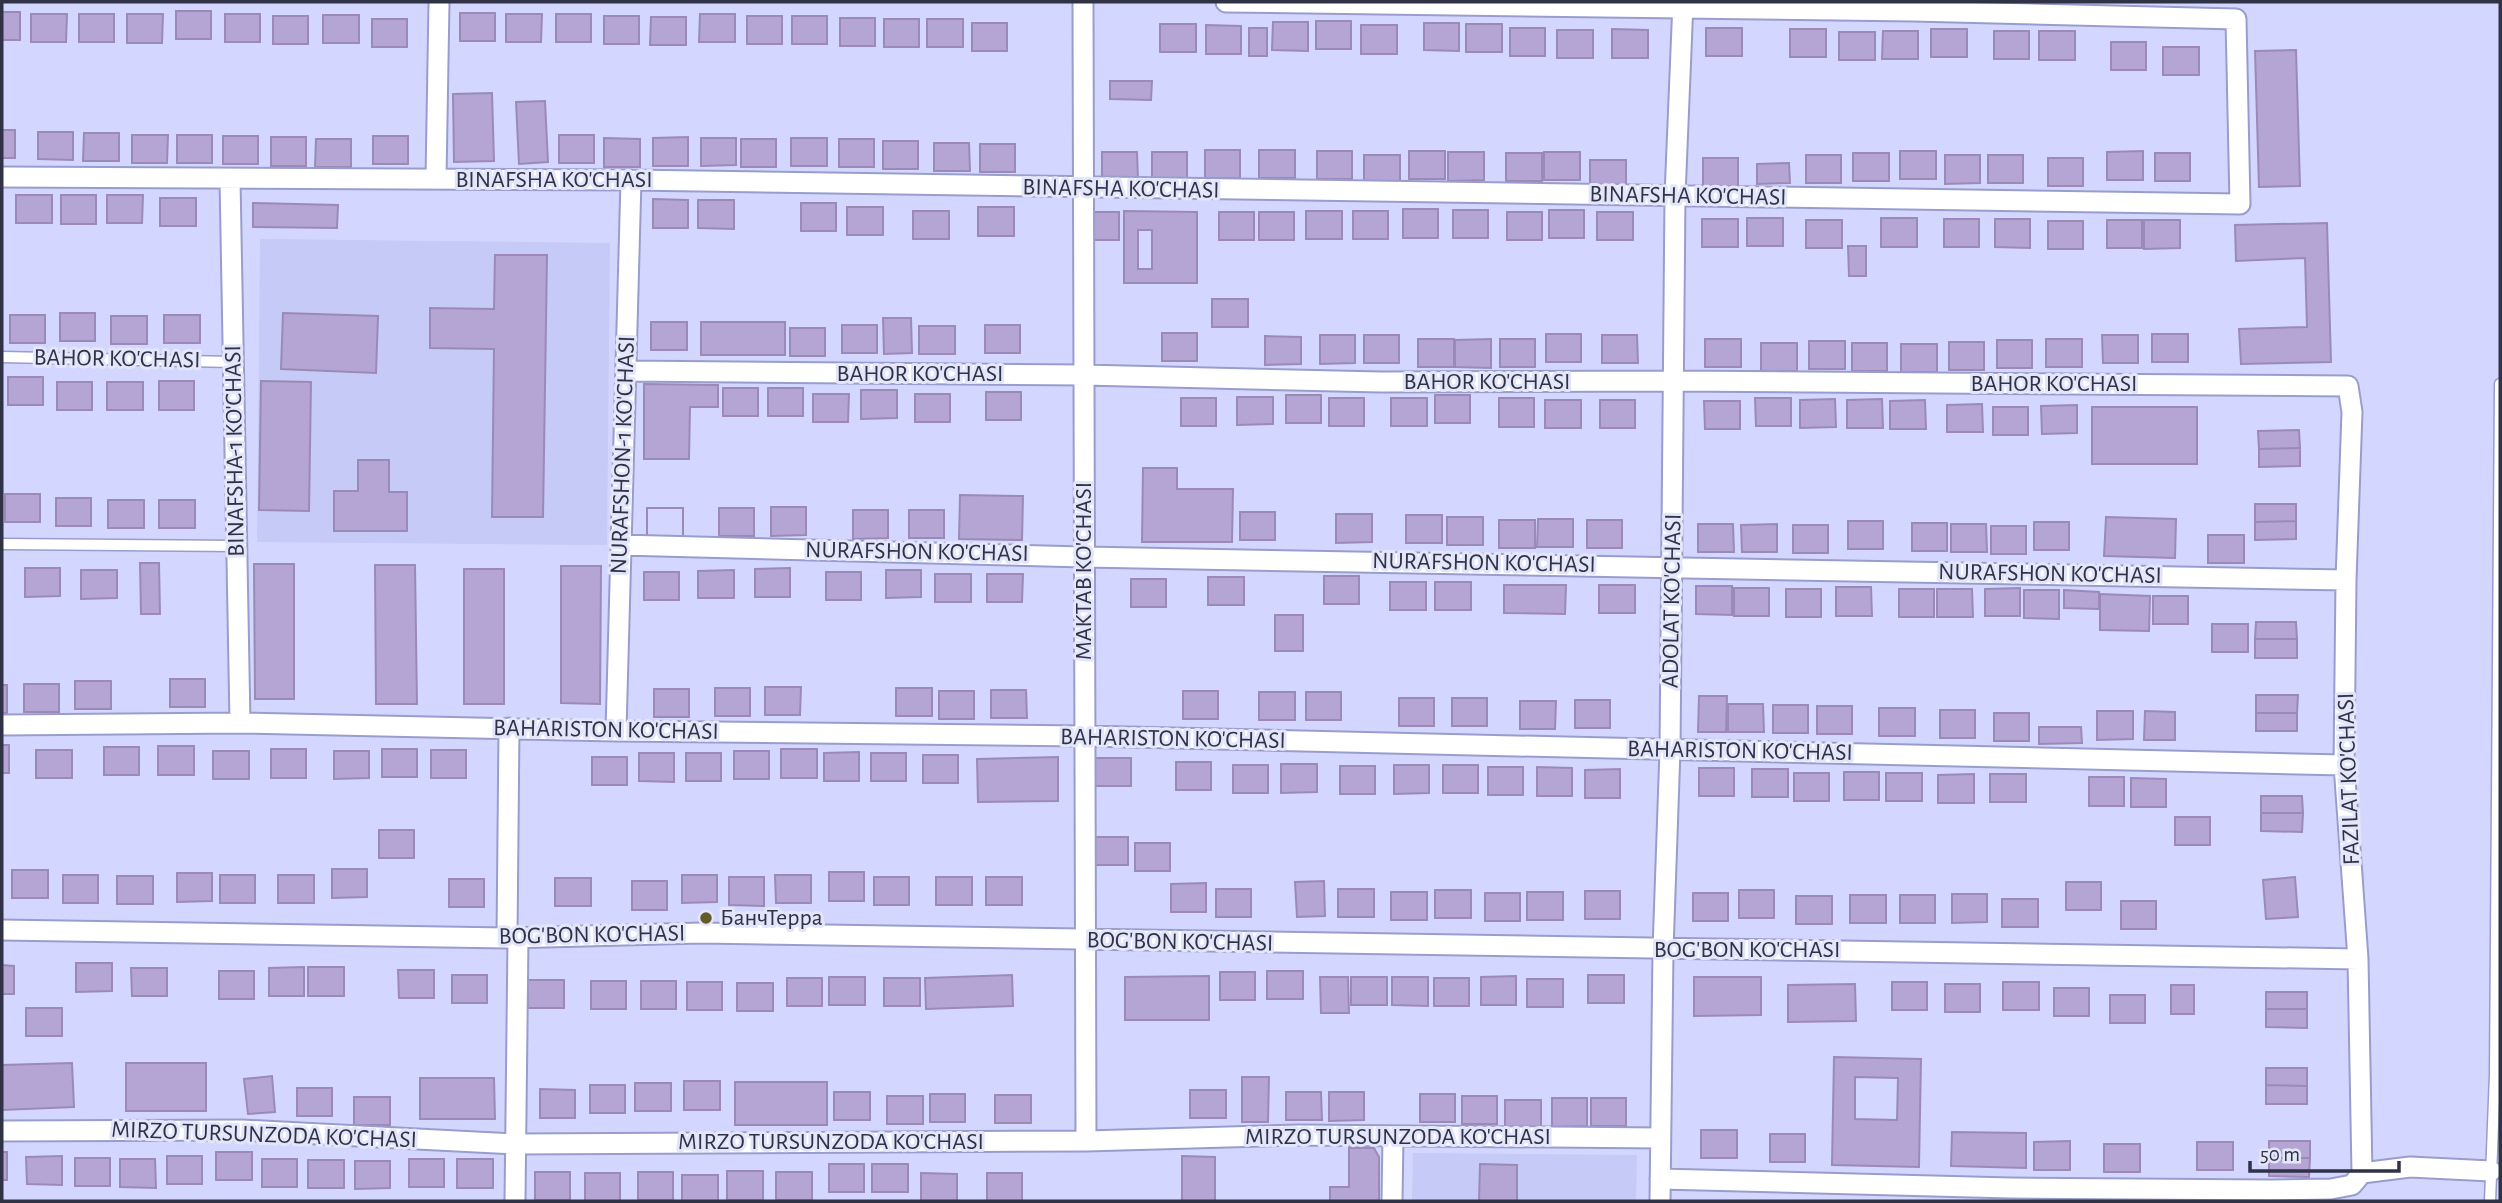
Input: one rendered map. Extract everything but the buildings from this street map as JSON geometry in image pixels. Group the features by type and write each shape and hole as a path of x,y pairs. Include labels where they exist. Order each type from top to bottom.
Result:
{"street":[{"path":"436,179 439,2"},
{"name":"MAKTAB KO'CHASI","path":"1083,2 1086,1141"},
{"path":"1226,2 1683,5"},
{"name":"BINAFSHA KO'CHASI","path":"2,177 631,180 2241,204 2236,19 1683,5"},
{"name":"ADOLAT KO'CHASI","path":"1660,1201 1663,950 1670,750 1675,196 1683,5"},
{"name":"BINAFSHA-1 KO'CHASI","path":"230,179 240,723"},
{"name":"NURAFSHON-1 KO'CHASI","path":"616,731 631,180"},
{"name":"BAHOR KO'CHASI","path":"626,371 1084,375 1381,382 1675,381 2348,386"},
{"name":"FAZILAT KO'CHASI","path":"2348,386 2352,412 2346,580 2344,765 2358,959 2362,1173"},
{"name":"NURAFSHON KO'CHASI","path":"621,545 1084,557 2346,580"},
{"name":"BAHARISTON KO'CHASI","path":"2,725 240,723 616,731 1085,736 2344,765"},
{"path":"509,728 515,1201"},
{"name":"BOG'BON KO'CHASI","path":"2,930 512,938 701,933 2358,959"},
{"name":"MIRZO TURSUNZODA KO'CHASI","path":"2,1131 242,1130 514,1144 1086,1141 1299,1135 1660,1138"},
{"path":"1392,1201 1393,1136"},
{"path":"1660,1179 2011,1194 2271,1196 2352,1185 2362,1173 2410,1167 2491,1171"}],"lane":[{"name":"BAHOR KO'CHASI","path":"2,357 233,362"},
{"path":"2490,1201 2495,1060 2500,384"},
{"path":"2,544 237,546"}],"shaded area":[{"path":"260,239 610,243 607,545 257,542"},
{"path":"1413,1153 1637,1155 1636,1201 1412,1201"}],"place":[{"name":"БанчТерра","path":"706,918"}]}
